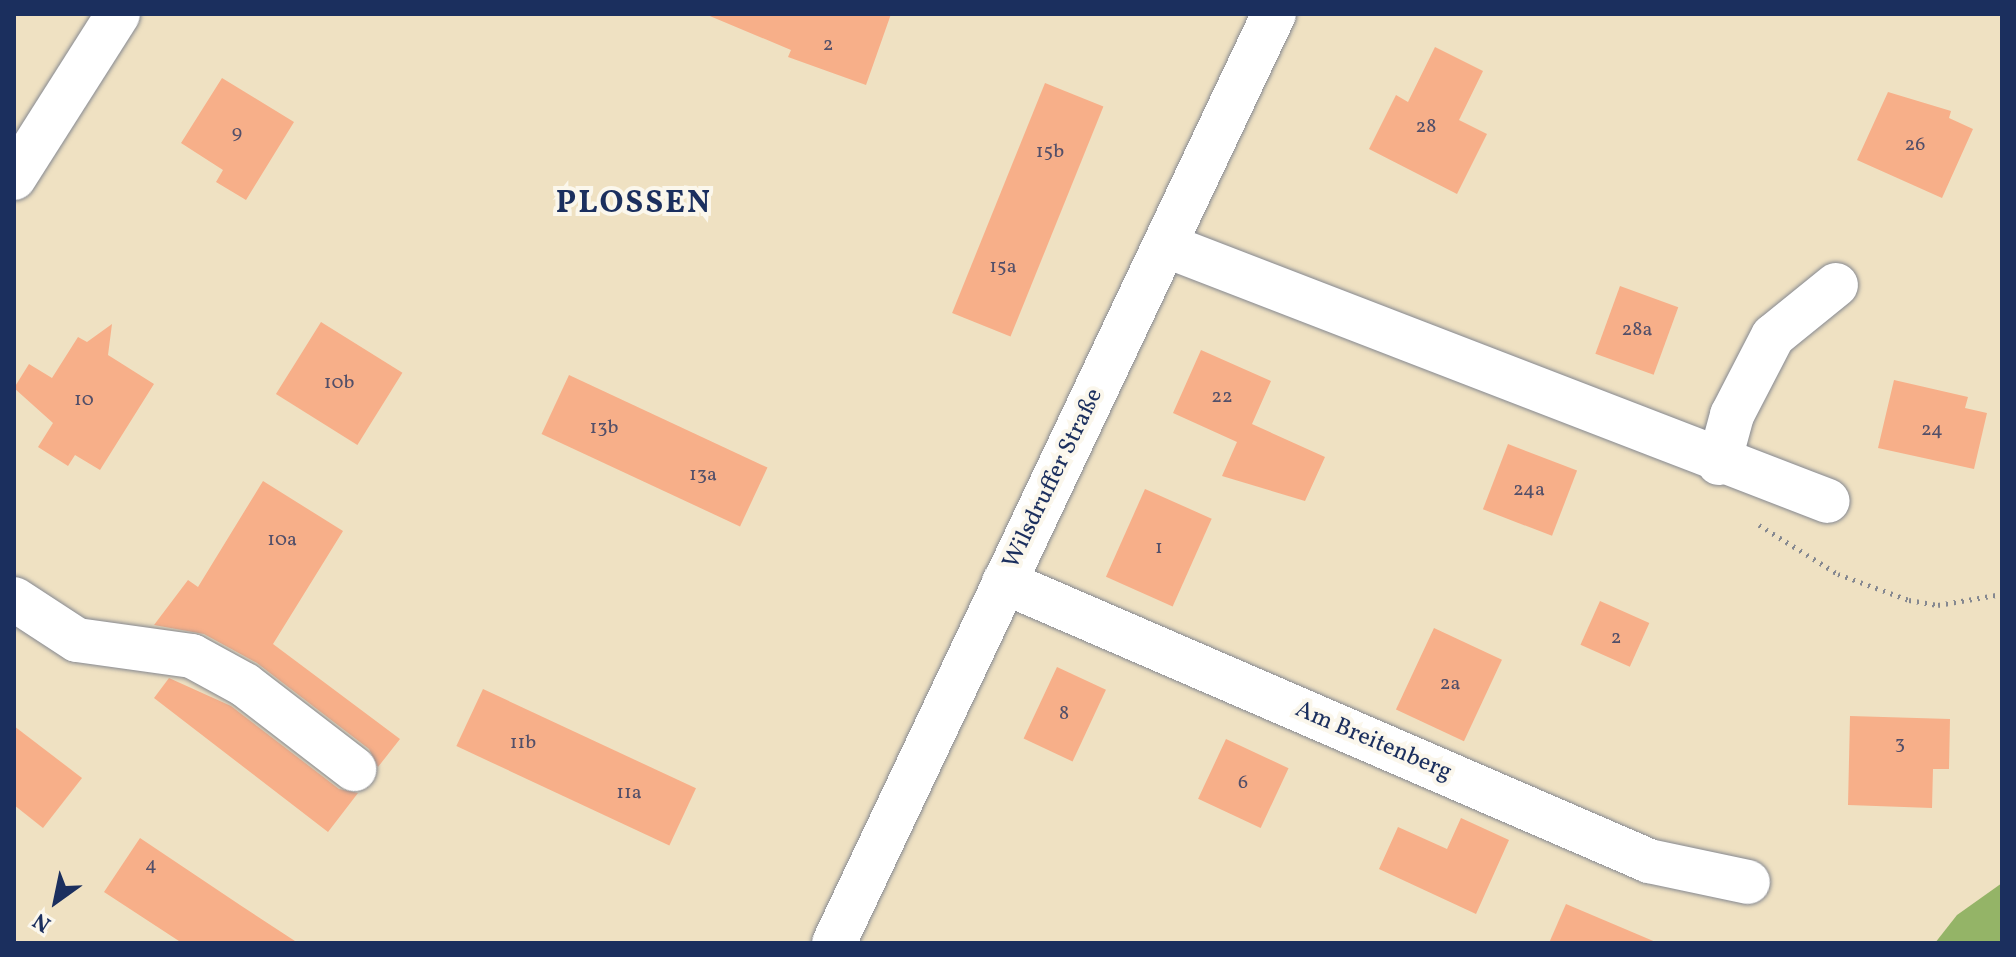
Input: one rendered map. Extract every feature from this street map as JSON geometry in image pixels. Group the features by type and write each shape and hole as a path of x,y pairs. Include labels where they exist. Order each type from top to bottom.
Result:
{"main road":[{"path":"14,178 118,14"},
{"name":"Wilsdruffer Straße","path":"834,943 1167,246 1265,17"},
{"path":"1167,246 1719,463 1828,501"},
{"path":"1719,463 1732,415 1773,336 1836,285"},
{"name":"Am Breitenberg","path":"1004,582 1649,861 1748,882"},
{"path":"14,599 77,640 192,656 245,685 354,769"}],"path":[{"path":"1749,517 1838,574 1883,592 1938,605 2002,594"}],"green space":[{"path":"2002,883 2002,943 1935,943 1957,915"}],"building":[{"path":"705,14 891,14 866,85 788,57 791,50"},
{"path":"1435,47 1483,71 1459,120 1487,134 1457,194 1369,149 1396,95 1408,102"},
{"path":"222,78 294,122 246,200 216,182 223,170 181,143"},
{"path":"1045,83 1103,107 1011,337 952,313"},
{"path":"1888,92 1951,111 1949,118 1973,129 1942,198 1857,160"},
{"path":"1620,286 1678,307 1654,375 1595,354"},
{"path":"321,322 402,373 357,445 276,394"},
{"path":"112,324 108,355 154,384 100,470 75,455 68,466 38,447 53,423 14,388 29,364 52,378 78,337 87,342"},
{"path":"1201,350 1271,381 1252,424 1325,457 1305,501 1222,476 1237,442 1173,413"},
{"path":"569,375 767,468 740,526 542,434"},
{"path":"1894,380 1968,397 1965,408 1987,413 1974,469 1878,448"},
{"path":"1508,444 1577,471 1552,536 1483,509"},
{"path":"263,481 343,531 273,644 400,739 378,767 369,749 257,663 204,634 154,625 188,580 198,587"},
{"path":"1145,489 1212,519 1173,606 1106,577"},
{"path":"1600,601 1649,623 1630,667 1580,645"},
{"path":"1434,628 1502,660 1464,741 1396,710"},
{"path":"1057,667 1106,690 1073,761 1024,739"},
{"path":"169,678 231,706 339,789 358,793 328,832 154,698"},
{"path":"483,689 696,788 669,845 456,746"},
{"path":"1850,716 1950,719 1949,769 1933,769 1932,808 1848,805"},
{"path":"14,726 82,778 43,828 14,805"},
{"path":"1226,739 1289,768 1261,828 1198,799"},
{"path":"1461,818 1509,840 1476,914 1379,869 1398,827 1447,849"},
{"path":"140,838 298,943 182,943 104,892"},
{"path":"1566,904 1658,943 1549,943"}],"district":[{"name":"PLOSSEN","path":"634,204"}]}
